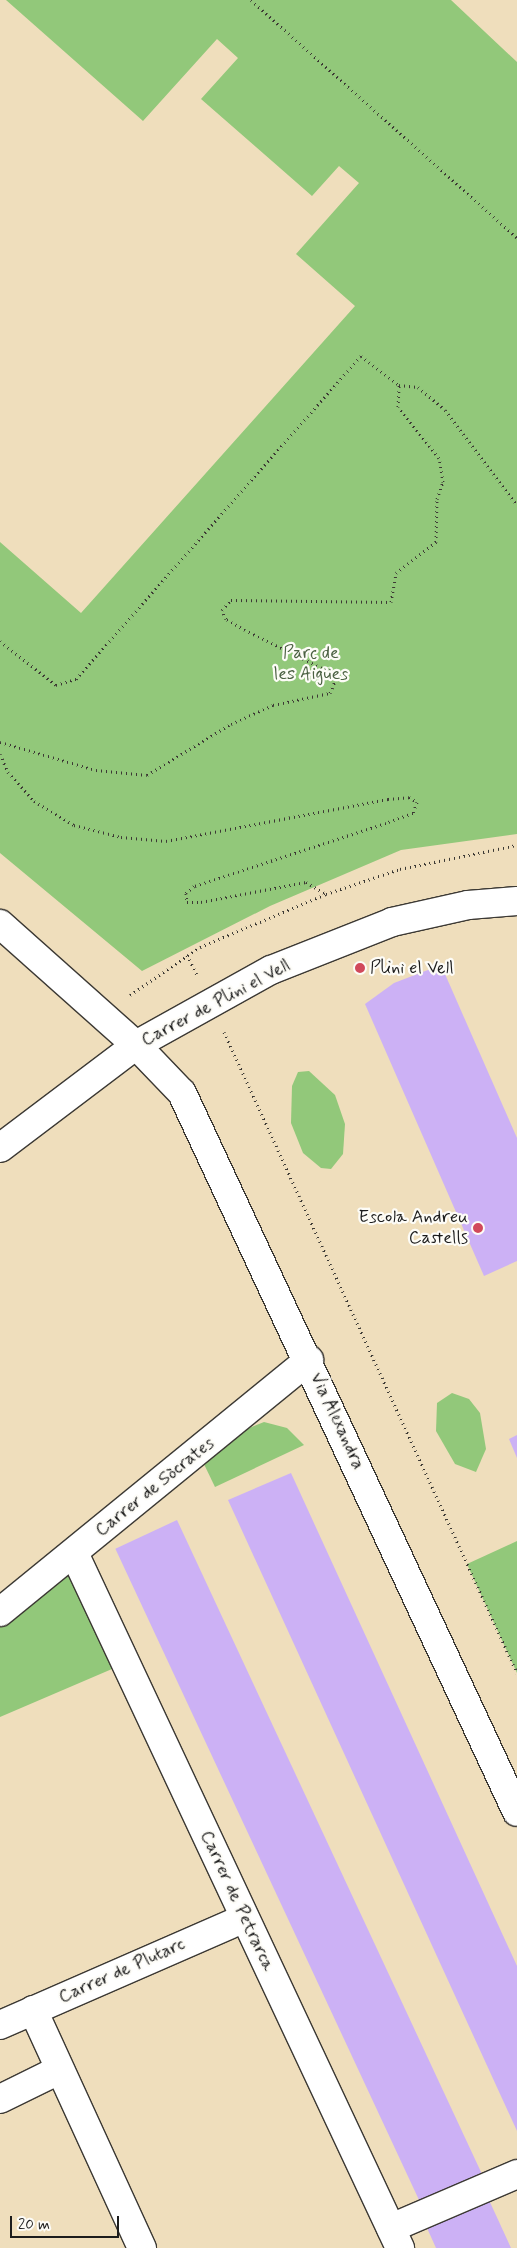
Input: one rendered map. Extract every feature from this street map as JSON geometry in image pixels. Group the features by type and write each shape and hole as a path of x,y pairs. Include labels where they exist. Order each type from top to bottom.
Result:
{"street":[{"name":"Carrer de Plini el Vell","path":"0,1148 136,1045 271,970 392,922 468,905 517,901"},
{"name":"Via Alexandra","path":"0,924 136,1045 182,1093 309,1360 517,1812"},
{"name":"Carrer de Sòcrates","path":"0,1612 309,1360"},
{"name":"Carrer de Petrarca","path":"74,1553 396,2238"},
{"name":"Carrer de Plutarc","path":"0,2024 245,1918"},
{"path":"33,2010 142,2248"},
{"path":"0,2100 59,2070"},
{"path":"396,2238 517,2174"}],"path":[{"path":"251,0 517,238"},
{"path":"0,641 56,685 76,679 361,356 399,385 418,387 445,410 517,505"},
{"path":"0,742 96,770 148,775 231,724 273,705 330,693 336,679 326,670 233,623 222,610 232,600 391,602 396,573 436,542 437,500 443,482 439,458 398,408 399,385"},
{"path":"0,754 8,772 34,801 74,825 121,837 166,841 388,800 409,797 417,802 413,813 386,824 194,886 186,893 187,902 201,902 306,882 326,894"},
{"path":"102,1014 187,955 326,894 400,869 517,845"},
{"path":"187,955 517,1673"}],"green space":[{"name":"Parc de les Aigües","path":"6,0 451,0 517,62 517,834 401,850 270,906 142,971 0,853 0,542 81,613 355,306 296,254 359,183 339,166 312,196 201,99 238,58 217,39 143,121"},
{"path":"309,1071 335,1095 345,1124 343,1154 331,1169 321,1168 303,1153 291,1123 292,1086 298,1072"},
{"path":"452,1393 469,1399 480,1413 486,1449 476,1472 455,1464 436,1431 437,1403"},
{"path":"264,1422 287,1428 304,1445 215,1487 202,1460 224,1438"},
{"path":"517,1541 517,1673 467,1564"},
{"path":"74,1553 126,1663 0,1717 0,1612"}],"building":[{"path":"441,965 517,1138 517,1261 484,1276 365,1004 394,983"},
{"path":"517,1435 517,1458 509,1439"},
{"path":"291,1473 517,1966 517,2131 228,1500"},
{"path":"177,1520 483,2176 421,2205 115,1549"},
{"path":"489,2200 511,2248 436,2248 427,2228"}],"place":[{"name":"Plini el Vell","path":"360,968"},
{"name":"Escola Andreu Castells","path":"478,1228"}]}
